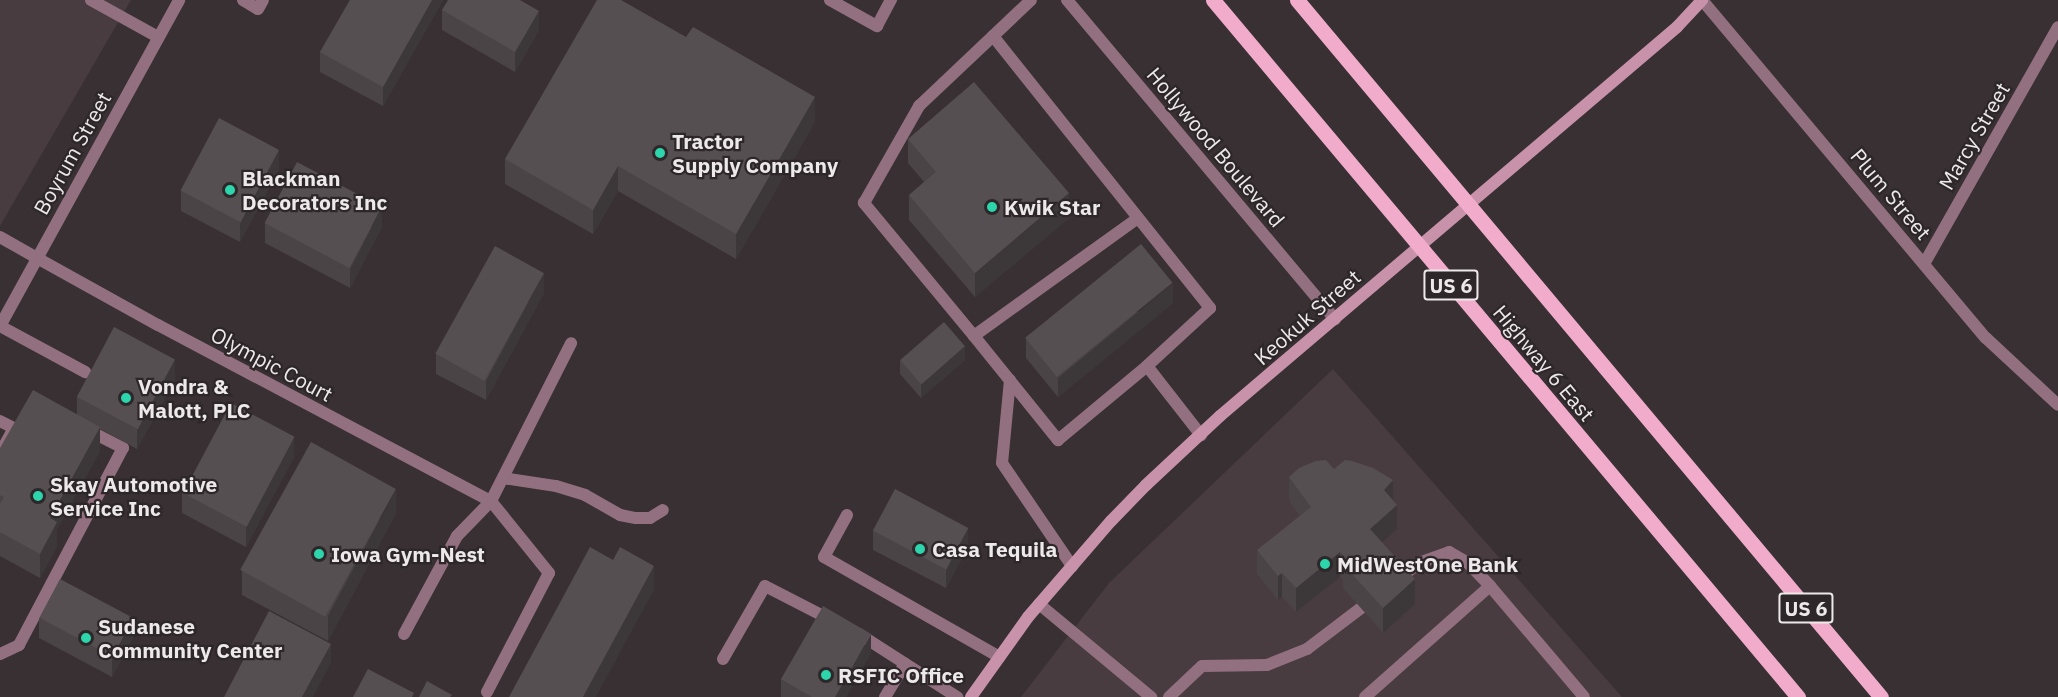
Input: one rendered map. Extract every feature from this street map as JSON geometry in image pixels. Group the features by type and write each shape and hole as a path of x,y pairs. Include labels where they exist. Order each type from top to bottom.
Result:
{"main road":[{"name":"Highway 6 East","path":"1213,0 1798,697"},
{"name":"Highway 6 East","path":"1298,0 1881,697"}],"street":[{"path":"91,0 158,37"},
{"name":"Boyrum Street","path":"0,326 179,0"},
{"path":"243,0 258,9 263,0"},
{"path":"830,0 877,26 891,0"},
{"path":"993,36 1210,308 1147,366 1058,440 864,203 919,106 1031,0"},
{"name":"Hollywood Boulevard","path":"1067,0 1335,319"},
{"name":"Keokuk Street","path":"971,697 1039,604 1111,521 1201,435 1677,27 1702,0"},
{"name":"Plum Street","path":"1702,0 1986,338 2029,381 2058,405"},
{"name":"Marcy Street","path":"1924,264 2058,27"},
{"path":"974,336 1138,218"},
{"name":"Olympic Court","path":"0,237 178,336 491,501"},
{"path":"0,326 86,372"},
{"path":"404,634 457,536 491,501 571,343"},
{"path":"1147,366 1201,435"},
{"path":"1010,380 1002,463 1072,566"},
{"path":"0,421 17,424 0,453"},
{"path":"0,654 19,645 123,448 72,421"},
{"path":"503,478 556,486 585,495 620,515 650,518 663,510"},
{"path":"487,692 549,573 491,501"},
{"path":"847,515 824,557 999,657"},
{"path":"1395,581 1419,563 1449,552 1467,562 1584,697"},
{"path":"723,658 765,586 856,632 957,697"},
{"path":"1365,697 1490,586"},
{"path":"1039,604 1151,697"},
{"path":"1169,697 1202,666 1267,665 1307,649 1361,608"},
{"path":"885,697 905,664"}],"shaded area":[{"path":"0,0 131,0 0,226"},
{"path":"1333,369 1622,697 1021,697 1109,583"}],"building":[{"path":"350,0 432,0 383,87 320,52"},
{"path":"448,0 520,0 539,11 515,52 442,10"},
{"name":"Tractor Supply Company","path":"597,0 621,0 686,37 693,27 815,97 736,234 618,166 593,210 505,159"},
{"name":"Kwik Star","path":"974,82 1069,193 975,273 909,195 936,172 908,139"},
{"name":"Blackman Decorators Inc","path":"219,118 279,150 241,222 181,190"},
{"path":"297,162 382,207 349,268 265,223"},
{"path":"1141,244 1172,283 1057,377 1025,338"},
{"path":"495,246 544,273 484,381 435,354"},
{"path":"944,322 965,346 921,384 900,360"},
{"name":"Vondra & Malott, PLC","path":"114,327 175,359 138,429 77,397"},
{"name":"Skay Automotive Service Inc","path":"33,390 100,427 50,518 57,522 40,554 0,532 0,504 4,497 0,495 0,448"},
{"path":"231,403 295,437 247,527 183,493"},
{"name":"Iowa Gym-Nest","path":"311,442 396,489 325,617 240,570"},
{"name":"MidWestOne Bank","path":"1326,460 1334,469 1345,460 1352,461 1373,468 1393,480 1384,490 1397,505 1370,529 1415,579 1383,608 1343,564 1348,560 1340,552 1296,588 1282,573 1278,576 1257,550 1311,507 1289,477 1299,468 1316,461"},
{"path":"895,489 968,528 946,569 873,530"},
{"path":"590,547 613,560 620,547 654,566 583,697 509,697"},
{"path":"60,579 133,618 113,657 39,618"},
{"name":"RSFIC Office","path":"823,606 871,634 835,697 812,697 781,679"},
{"path":"269,611 331,644 302,697 224,697"},
{"path":"368,669 414,693 412,697 353,697"},
{"path":"427,681 452,695 450,697 419,697"}],"place":[{"name":"Tractor Supply Company","path":"660,153"},
{"name":"Blackman Decorators Inc","path":"230,190"},
{"name":"Kwik Star","path":"992,207"},
{"name":"Vondra & Malott, PLC","path":"126,398"},
{"name":"Skay Automotive Service Inc","path":"38,496"},
{"name":"Casa Tequila","path":"920,549"},
{"name":"Iowa Gym-Nest","path":"319,554"},
{"name":"MidWestOne Bank","path":"1325,564"},
{"name":"Sudanese Community Center","path":"86,638"},
{"name":"RSFIC Office","path":"826,675"}]}
